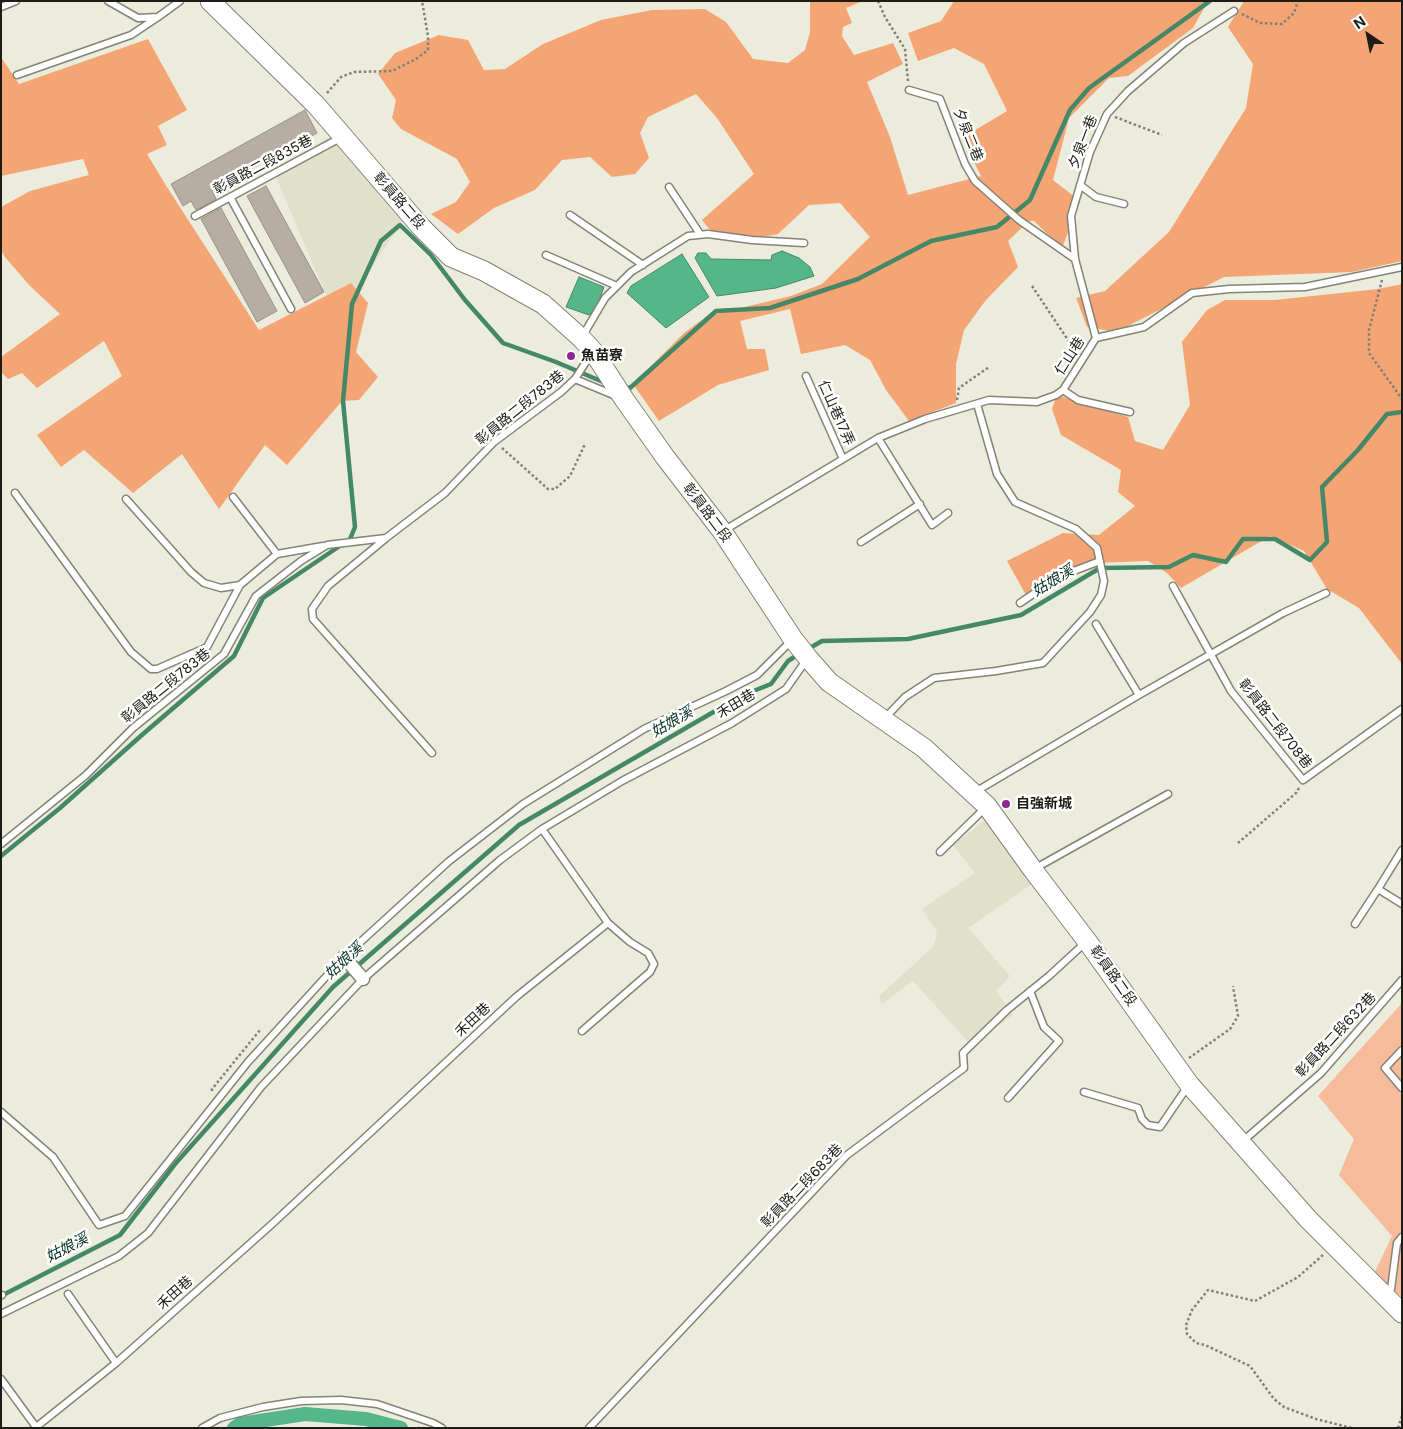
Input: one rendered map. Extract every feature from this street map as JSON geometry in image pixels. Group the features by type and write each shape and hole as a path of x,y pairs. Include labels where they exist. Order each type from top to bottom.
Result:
{"main road":[{"name":"彰員路二段","path":"210,1 316,105 421,227 451,257 484,271 542,304 587,344 665,457 722,531 793,639 808,658 829,682 924,748 987,806 1190,1084 1241,1144 1334,1246 1402,1313"}],"street":[{"path":"344,957 363,979"}],"lane":[{"path":"1,7 16,1"},
{"path":"108,1 138,18 158,16"},
{"path":"17,75 131,35 180,1"},
{"name":"夕泉一巷","path":"1096,338 1075,259 1071,216 1090,152 1107,114 1128,92 1184,43 1234,11"},
{"name":"夕泉二巷","path":"909,90 940,99 965,164 975,181 1019,220 1075,259"},
{"name":"彰員路二段835巷","path":"195,216 343,136"},
{"path":"1080,185 1096,197 1124,204"},
{"path":"669,187 700,234 804,244"},
{"path":"230,196 292,309"},
{"path":"570,215 643,265"},
{"name":"彰員路二段783巷","path":"1,844 86,775 133,728 224,654 256,596 301,561 327,545 386,538 445,493 494,442 561,392 575,379 606,298 630,272 688,236 700,234"},
{"path":"546,255 617,286"},
{"name":"仁山巷","path":"722,531 878,438 956,409 989,400 1037,402 1056,395 1063,390 1096,338 1144,327 1192,293 1228,289 1305,287 1402,267"},
{"name":"仁山巷17弄","path":"806,376 842,459"},
{"path":"575,379 616,388"},
{"path":"1063,390 1078,400 1130,412"},
{"path":"884,720 905,698 934,678 996,671 1043,663 1090,612 1101,595 1104,581 1097,548 1076,529 1015,502 997,474 977,404"},
{"path":"878,438 932,524 948,513"},
{"path":"15,493 131,652 150,669 157,668 206,647 240,585 277,554 327,545"},
{"path":"233,498 277,554"},
{"path":"126,499 191,572 204,583 221,588 240,585"},
{"path":"861,542 920,504"},
{"path":"386,538 328,586 312,609 313,619 432,753"},
{"path":"1020,603 1058,577 1100,561"},
{"name":"彰員路二段708巷","path":"1173,586 1231,691 1303,780 1402,709"},
{"path":"973,793 1283,613 1326,593"},
{"path":"1096,624 1139,695"},
{"path":"1,1112 53,1157 99,1225 125,1216 248,1062 344,957 448,862 523,804 644,729 757,675 793,639"},
{"name":"禾田巷","path":"1,1314 119,1256 148,1233 261,1087 363,979 500,860 542,829 622,781 732,722 786,689 808,658"},
{"path":"1033,870 1168,794"},
{"path":"940,852 987,806"},
{"path":"542,829 608,923 630,942 648,953 654,964 650,972 582,1031"},
{"path":"1355,924 1402,850"},
{"path":"1378,889 1402,904"},
{"name":"禾田巷","path":"35,1427 116,1363 271,1224 516,997 608,923"},
{"name":"彰員路二段683巷","path":"589,1428 848,1155 964,1068 963,1053 1087,941"},
{"name":"彰員路二段632巷","path":"1241,1144 1321,1073 1402,980"},
{"path":"1008,1098 1059,1041 1044,1027 1030,991"},
{"path":"1402,1050 1385,1068 1402,1088"},
{"path":"1084,1092 1138,1108 1142,1119 1148,1125 1160,1127 1190,1084"},
{"path":"1386,1297 1391,1288 1398,1243 1402,1237"},
{"path":"68,1294 116,1363"},
{"path":"1,1379 35,1427"},
{"path":"202,1428 220,1418 262,1407 301,1401 341,1400 377,1404 433,1423 442,1428"}],"path":[{"path":"316,105 341,77 354,72 392,71 416,59 428,50 428,36 422,1"},
{"path":"878,1 885,17 905,49 909,90"},
{"path":"1234,11 1260,23 1282,24 1294,13 1298,1"},
{"path":"1107,114 1162,135"},
{"path":"1385,269 1370,330 1369,353 1402,399"},
{"path":"1032,286 1082,362"},
{"path":"956,409 959,388 989,367"},
{"path":"494,442 548,489 555,489 570,476 585,444"},
{"path":"1238,843 1296,793 1303,780"},
{"path":"1177,1067 1230,1029 1238,1016 1233,986"},
{"path":"1334,1246 1298,1277 1255,1301 1208,1290 1192,1310 1186,1325 1187,1334 1196,1343 1205,1345 1250,1366 1274,1399 1284,1407 1316,1419 1352,1428"},
{"path":"1398,1428 1402,1416"}],"shaded area":[{"path":"810,1 863,1 846,8 852,23 843,27 842,36 854,55 893,43 903,64 867,82 890,137 908,195 981,176 962,138 1007,111 984,64 954,48 918,61 908,33 941,21 954,1 1208,1 1193,28 1128,76 1109,78 1069,118 1053,180 1080,201 1062,248 1034,221 1029,221 1008,241 1018,267 986,300 964,330 956,364 956,403 909,421 886,390 870,360 845,345 801,354 790,309 740,321 747,349 765,349 769,370 718,385 659,421 633,384 684,333 707,316 791,296 822,284 870,237 840,203 809,205 778,234 745,240 714,235 702,220 754,174 717,118 696,94 648,117 640,133 649,158 635,174 612,177 590,157 562,160 535,190 494,208 458,234 431,214 456,202 470,182 457,159 401,129 392,118 396,100 378,74 395,53 439,35 468,40 484,70 505,69 543,44 601,20 652,10 705,9 726,22 753,59 788,63 805,50 810,32"},
{"path":"1244,1 1402,1 1402,261 1352,272 1224,277 1116,332 1087,327 1076,298 1105,291 1169,232 1246,108 1253,64 1228,27"},
{"path":"148,39 187,110 158,126 167,145 147,154 259,330 351,283 368,303 356,352 378,377 359,400 342,401 287,465 265,445 219,509 182,454 133,493 84,450 61,467 37,435 122,376 104,341 37,388 22,373 8,379 1,372 1,357 60,314 29,285 1,250 1,207 30,191 89,175 83,159 1,176 1,57 19,84"},
{"path":"333,135 409,211 357,290 351,283 326,295 273,170"},
{"path":"782,251 799,258 810,267 814,276 776,288 717,296 695,258 698,253 706,253 711,259 771,260 772,255"},
{"path":"682,254 709,297 666,328 627,293 631,286"},
{"path":"579,277 604,287 596,309 589,315 566,307"},
{"path":"1402,284 1402,664 1359,608 1327,589 1304,551 1270,536 1181,588 1167,573 1148,561 1096,563 1027,597 1007,561 1063,533 1099,535 1135,506 1118,492 1121,470 1061,435 1052,409 1057,395 1128,417 1135,441 1163,450 1190,405 1182,342 1207,310 1225,300 1275,300 1378,289"},
{"path":"993,814 1041,878 968,928 1010,976 996,991 1013,1015 972,1046 913,981 882,1004 879,996 934,946 937,932 922,909 975,873 953,845"},
{"path":"1402,1003 1402,1297 1373,1276 1392,1236 1339,1175 1354,1139 1318,1096"}],"building":[{"path":"305,110 317,133 212,190 216,199 196,210 191,201 183,206 171,184"},
{"path":"266,186 324,292 305,303 247,196"},
{"path":"221,208 277,311 257,322 201,219"}],"waterway":[{"path":"623,387 630,388 716,311 770,308 858,279 931,241 997,227 1030,200 1070,110 1089,88 1210,1"},
{"path":"1,856 60,808 234,656 263,598 350,539 355,527 343,401 352,304 381,241 400,225 431,255 465,300 503,343 556,362 608,384"},
{"name":"姑娘溪","path":"808,649 822,641 908,639 1021,615 1100,568 1169,567 1193,555 1226,562 1243,539 1275,539 1310,560 1327,542 1322,487 1358,450 1387,414 1402,412"},
{"name":"姑娘溪","path":"1,1296 120,1235 175,1164 333,987 519,825 741,696 771,684 788,661 799,654"},
{"path":"234,1428 240,1424 305,1414 366,1419 401,1428"},
{"path":"240,1424 243,1428"}],"place":[{"name":"魚苗寮","path":"571,356"},
{"name":"自強新城","path":"1006,804"}]}
